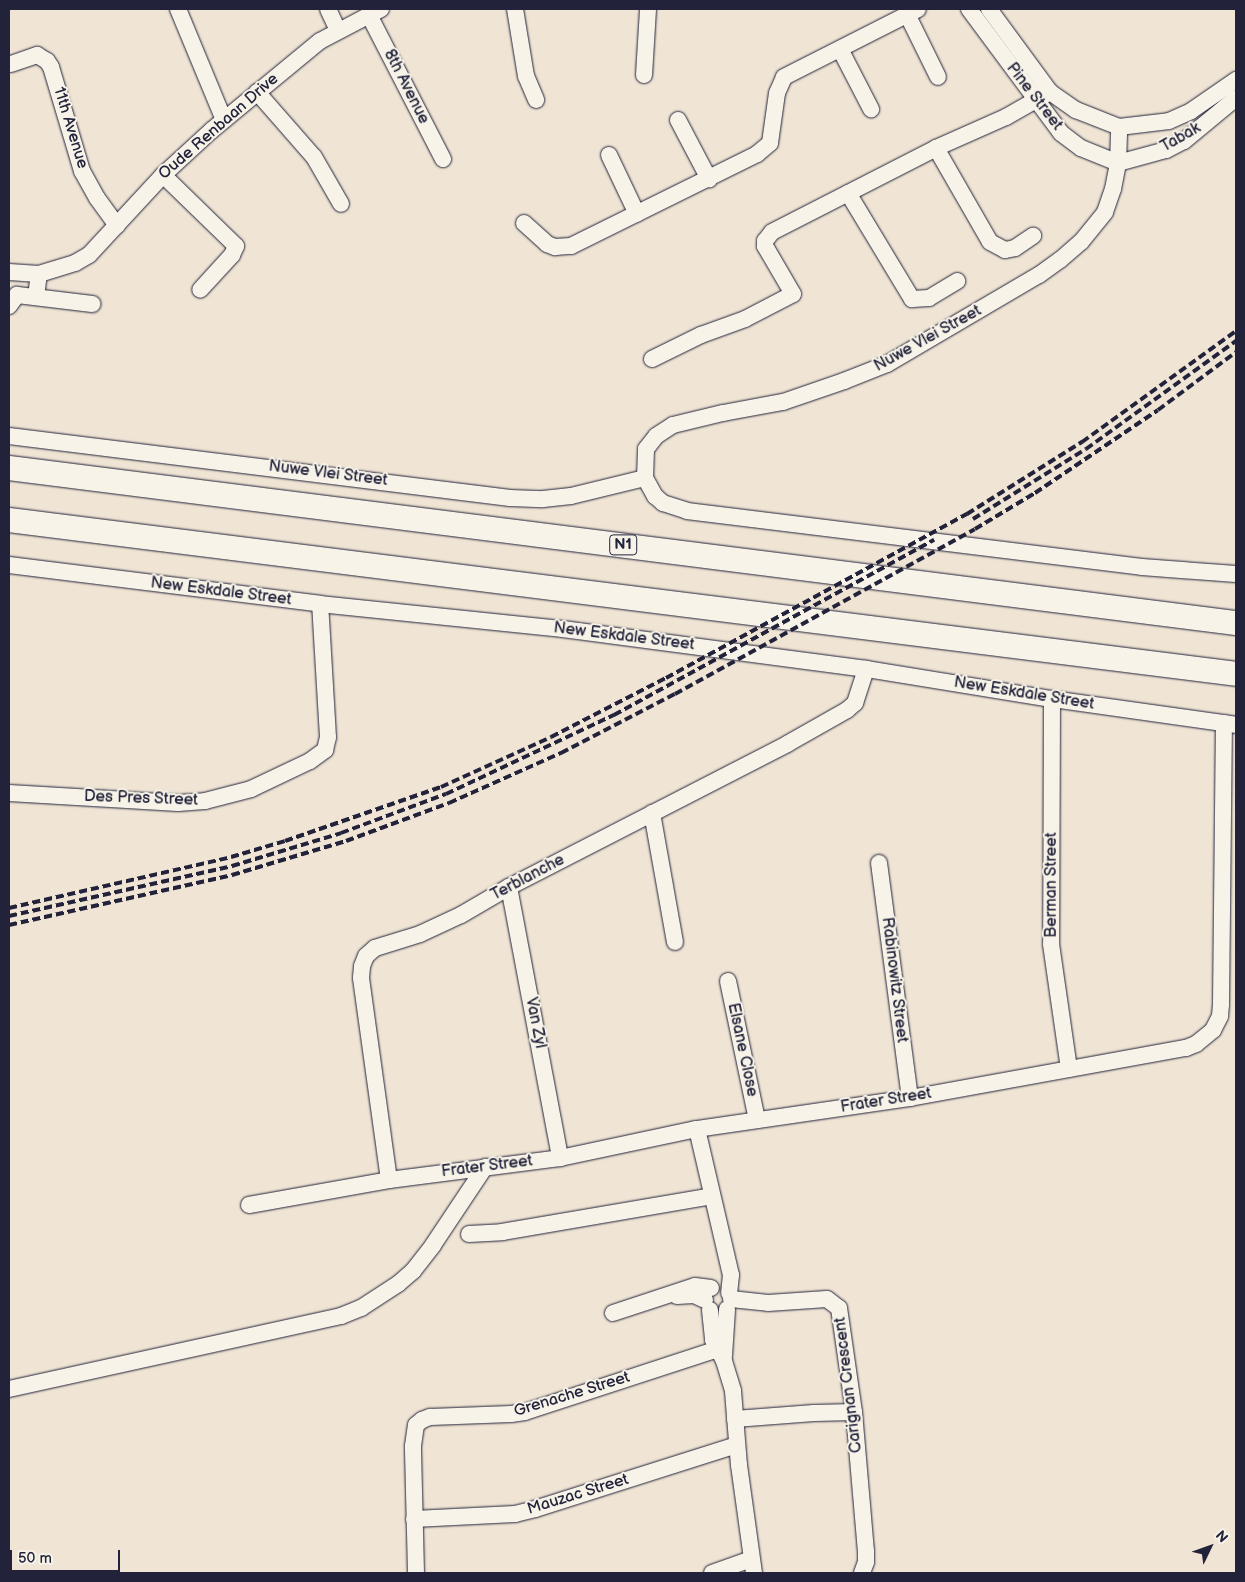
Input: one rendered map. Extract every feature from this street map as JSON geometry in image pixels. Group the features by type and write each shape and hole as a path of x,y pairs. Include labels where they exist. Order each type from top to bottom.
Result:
{"highway":[{"path":"9,459 229,496"},
{"name":"N1","path":"9,468 1236,623"},
{"path":"9,520 1236,674"}],"street":[{"path":"178,9 224,120"},
{"path":"328,9 338,30"},
{"path":"515,9 526,76 536,100"},
{"path":"644,75 648,9"},
{"name":"Pine Street","path":"969,9 1043,97 1119,127"},
{"name":"Pine Street","path":"989,9 1043,97 1061,133 1071,141 1095,154 1118,163"},
{"path":"524,223 546,244 562,247 578,244 765,149 770,143 777,93 784,78 912,11 938,77"},
{"name":"Oude Renbaan Drive","path":"38,274 75,263 88,255 117,226 163,174 257,92 310,48 338,30 375,12"},
{"name":"8th Avenue","path":"375,12 444,159"},
{"path":"840,48 871,109"},
{"name":"11th Avenue","path":"11,64 37,55 47,61 51,67 82,170 97,198 117,226"},
{"name":"Tabak","path":"1119,127 1169,121 1191,111 1236,80"},
{"path":"257,92 314,157 341,204"},
{"path":"652,359 701,335 745,319 792,294 766,250 765,241 772,232 936,148 1006,118 1043,97"},
{"name":"Tabak","path":"1118,163 1166,150 1184,140 1236,98"},
{"path":"678,120 709,179"},
{"name":"Nuwe Vlei Street","path":"9,436 510,498 543,499 571,496 645,478 646,449 656,436 673,426 723,412 782,402 878,368 1039,275 1081,242 1096,226 1110,202 1118,163 1119,127"},
{"path":"936,148 990,242 1005,250 1015,248 1034,236"},
{"path":"608,155 637,214"},
{"path":"163,174 236,246 232,255 200,290"},
{"path":"848,193 912,299 929,298 957,281"},
{"path":"9,272 38,274 36,297"},
{"path":"9,306 17,295 92,304"},
{"path":"645,478 655,496 663,503 687,511 1132,566 1236,574"},
{"name":"New Eskdale Street","path":"9,565 320,604 562,629 866,669 1052,699 1230,724"},
{"name":"Des Pres Street","path":"9,793 178,803 205,802 251,789 310,761 325,750 328,737 320,604"},
{"name":"Terblanche","path":"389,1180 361,978 362,966 366,956 375,948 440,925 847,710 854,703 866,669"},
{"name":"Berman Street","path":"1052,699 1052,944 1069,1068"},
{"name":"Frater Street","path":"249,1205 389,1180 560,1158 697,1129 910,1098 1186,1048 1204,1039 1217,1023 1221,1004 1230,724"},
{"path":"652,813 675,942"},
{"name":"Rabinowitz Street","path":"879,863 910,1098"},
{"name":"Van Zyl","path":"509,887 560,1158"},
{"name":"Elsane Close","path":"728,981 757,1120"},
{"path":"697,1129 724,1250 719,1298 722,1352 732,1391 752,1566 712,1573"},
{"path":"9,1389 341,1316 360,1308 398,1284 412,1271 433,1245 485,1167"},
{"path":"469,1234 511,1230 712,1196"},
{"path":"613,1313 670,1296 695,1286 719,1298"},
{"name":"Carignan Crescent","path":"719,1298 768,1303 822,1299 835,1303 841,1314 854,1412 866,1551 866,1562 862,1573"},
{"name":"Grenache Street","path":"416,1573 414,1433 416,1425 422,1420 430,1417 525,1412 722,1352"},
{"path":"735,1419 814,1412 854,1412"},
{"name":"Mauzac Street","path":"414,1519 515,1514 737,1445"}],"railway":[{"path":"9,908 231,857 285,841 441,787 551,737 666,678 967,514 1082,442 1236,331"},
{"path":"973,519 1086,449 1236,341"},
{"path":"9,925 232,875 346,841 449,803 561,753 675,694 975,529 1035,493 1158,410 1236,352"},
{"path":"9,916 232,866 341,833 446,794 614,715 934,540"}]}
